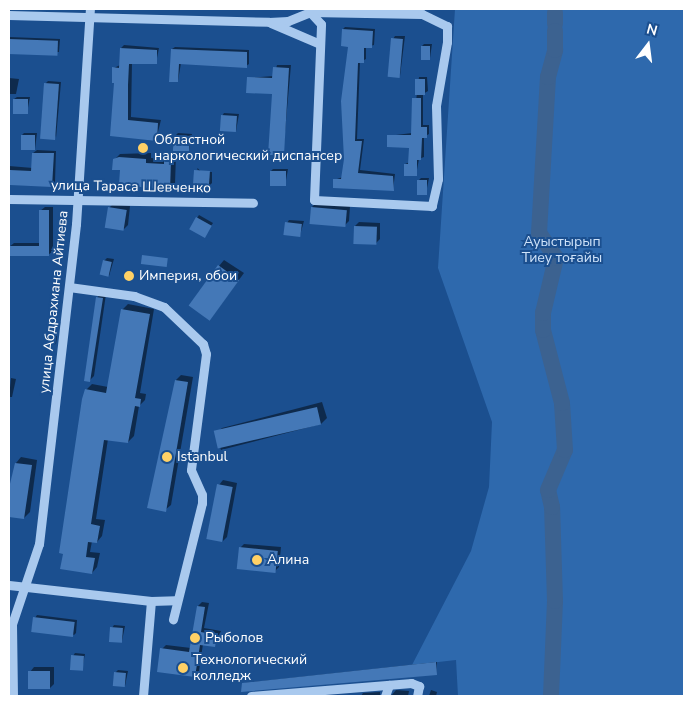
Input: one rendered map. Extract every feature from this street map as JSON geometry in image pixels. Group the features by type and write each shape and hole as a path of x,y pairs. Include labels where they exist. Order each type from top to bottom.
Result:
{"street":[{"path":"9,15 90,13 269,22 288,21 311,10 422,14 447,26 447,42 436,106 438,179 432,206 314,200 321,24 311,10"},
{"name":"улица Абдрахмана Айтиева","path":"13,696 12,624 24,587 36,560 43,518 79,200 90,13"},
{"path":"269,22 320,44"},
{"name":"улица Тараса Шевченко","path":"9,199 253,203"},
{"path":"69,287 148,299 179,319 203,344 206,354 191,470 202,495 202,503 175,600 173,619"},
{"path":"9,585 151,601 175,600"},
{"path":"143,696 151,601"},
{"path":"252,696 325,693 358,687 411,683 419,686 417,696"},
{"path":"385,696 389,684"},
{"path":"354,696 358,687"}],"green space":[{"name":"Ауыстырып Тиеу тоғайы","path":"455,9 684,9 684,696 458,696 456,660 412,665 471,551 489,487 492,422 438,268"}],"building":[{"path":"342,29 373,31 372,48 364,48 364,63 358,63 355,141 362,141 358,173 393,176 394,191 333,188 333,179 341,179 344,159 341,101 348,47 341,46"},
{"path":"391,38 403,39 400,78 388,77"},
{"path":"9,39 58,41 57,56 9,54"},
{"path":"421,46 430,46 430,60 421,60"},
{"path":"120,48 157,50 157,64 129,64 128,120 158,123 157,141 110,136 114,83 112,83 112,67 119,68"},
{"path":"171,49 247,52 247,68 179,64 178,82 169,82"},
{"path":"273,67 289,68 284,155 268,155 272,94 246,93 247,77 272,78"},
{"path":"415,79 425,79 425,95 415,95"},
{"path":"44,83 59,84 55,140 40,139"},
{"path":"412,98 421,98 421,127 427,127 427,138 422,138 421,160 417,160 417,176 404,176 404,164 408,164 409,148 387,147 387,135 411,135"},
{"path":"13,99 28,99 28,114 13,114"},
{"path":"221,115 237,116 236,132 220,131"},
{"path":"21,135 35,135 35,150 21,150"},
{"path":"174,135 190,136 189,152 173,151"},
{"path":"32,153 54,153 52,187 10,185 10,170 31,171"},
{"path":"119,157 146,159 146,163 164,164 164,160 171,160 170,191 119,184 120,170 112,170 113,159"},
{"path":"194,170 210,171 209,187 193,186"},
{"path":"270,171 286,171 286,186 270,186"},
{"path":"417,180 427,180 427,195 417,195"},
{"path":"108,207 127,210 123,231 105,228"},
{"path":"311,207 347,210 345,227 310,224"},
{"path":"39,210 49,210 49,256 9,256 9,246 39,246"},
{"path":"196,217 212,226 205,238 189,229"},
{"path":"285,222 302,224 300,237 283,235"},
{"path":"354,226 377,227 376,245 353,244"},
{"path":"142,255 168,258 167,267 141,264"},
{"path":"103,260 112,262 108,277 100,275"},
{"path":"218,265 239,280 210,321 189,305"},
{"path":"96,297 103,298 90,382 84,381"},
{"path":"121,309 150,314 135,398 141,399 140,407 135,406 128,443 104,440 91,524 100,526 97,543 88,542 86,557 95,558 92,574 60,569 63,554 59,553 82,399 85,389 106,393"},
{"name":"Istanbul","path":"175,380 188,382 166,512 147,508"},
{"path":"317,407 321,425 218,448 214,431"},
{"path":"15,463 32,465 24,519 9,517 9,488"},
{"path":"217,484 233,487 222,542 206,539"},
{"name":"Алина","path":"239,547 278,551 275,573 237,569"},
{"path":"197,606 205,607 201,632 217,635 215,647 200,645 195,677 157,672 160,648 189,652"},
{"path":"33,617 75,622 73,637 31,632"},
{"path":"110,627 123,628 122,643 109,642"},
{"path":"71,655 84,656 83,671 70,670"},
{"path":"436,662 437,675 241,692 242,683"},
{"path":"28,671 50,671 50,689 28,689"},
{"path":"114,672 126,673 125,687 113,686"}],"waterway":[{"path":"555,13 555,24"},
{"path":"551,696 555,601 552,507 548,490 565,450 562,403 543,330 543,313 556,258 539,233 548,77 555,50 555,31"}],"place":[{"name":"Областной наркологический диспансер","path":"143,148"},
{"name":"Империя, обои","path":"129,276"},
{"name":"Istanbul","path":"167,457"},
{"name":"Алина","path":"257,560"},
{"name":"Рыболов","path":"195,638"},
{"name":"Технологический колледж","path":"183,668"}]}
